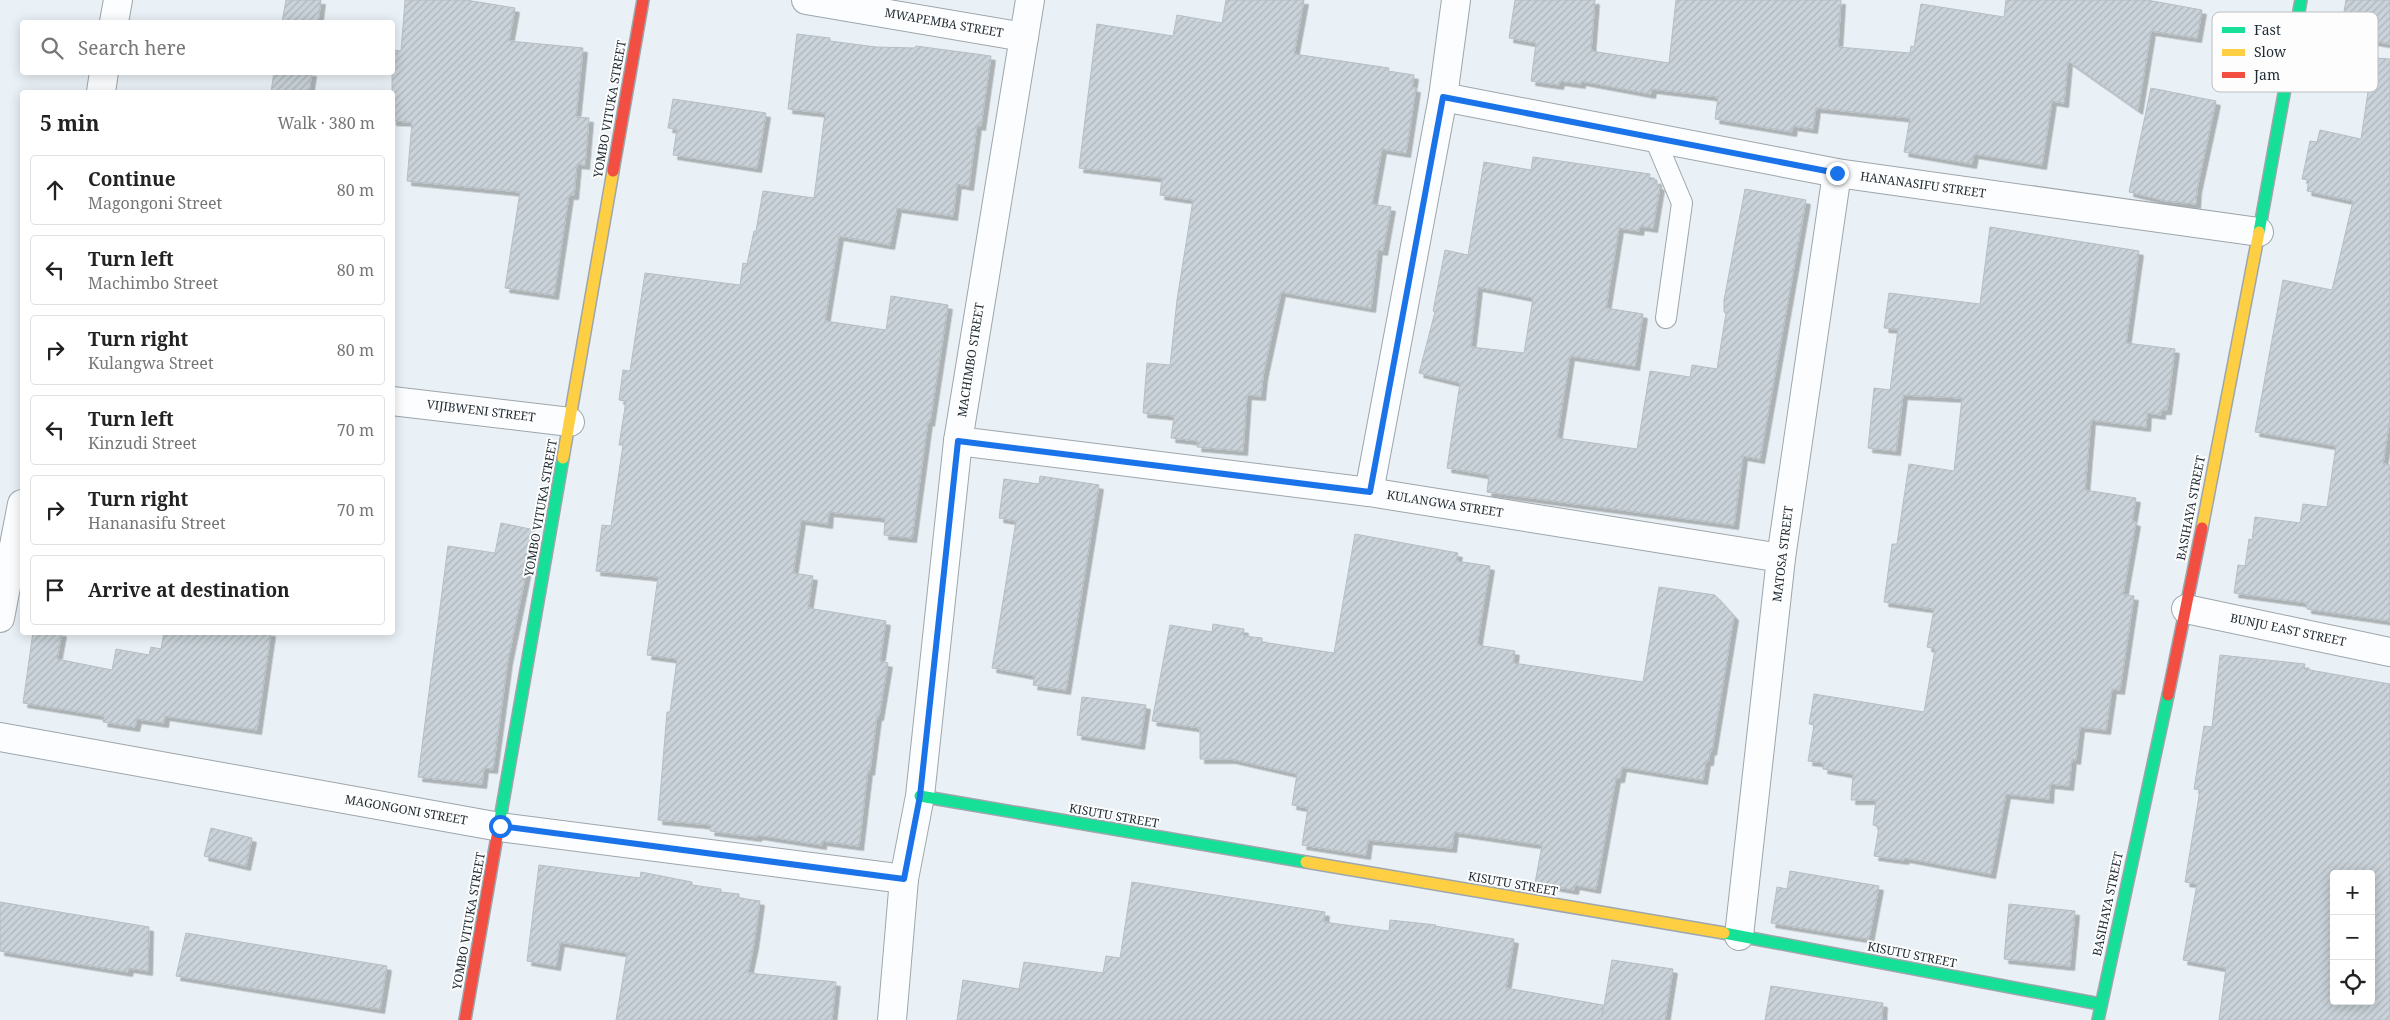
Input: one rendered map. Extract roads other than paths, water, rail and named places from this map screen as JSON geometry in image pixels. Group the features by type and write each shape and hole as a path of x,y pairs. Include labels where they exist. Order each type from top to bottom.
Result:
{"street":[{"path":"114,20 118,0"},
{"name":"YOMBO VITUKA STREET","path":"465,1020 643,0"},
{"name":"MWAPEMBA STREET","path":"806,0 1024,37"},
{"name":"MACHIMBO STREET","path":"892,1020 904,879 920,796 958,441 1030,0"},
{"path":"1370,492 1443,97 1456,0"},
{"path":"101,90 104,75"},
{"name":"BASIHAYA STREET","path":"2098,1020 2186,609 2284,92"},
{"name":"HANANASIFU STREET","path":"1443,97 1837,173 2259,232"},
{"name":"MATOSA STREET","path":"1739,936 1782,558 1837,173"},
{"name":"VIJIBWENI STREET","path":"395,401 570,422"},
{"name":"KULANGWA STREET","path":"958,441 1370,492 1782,558"},
{"path":"0,618 20,514"},
{"name":"BUNJU EAST STREET","path":"2186,609 2390,652"},
{"name":"MAGONGONI STREET","path":"0,737 500,826 904,879"},
{"name":"KISUTU STREET","path":"920,796 1739,936 2100,1004"}],"lane":[{"path":"1655,139 1682,203 1666,318"}]}
